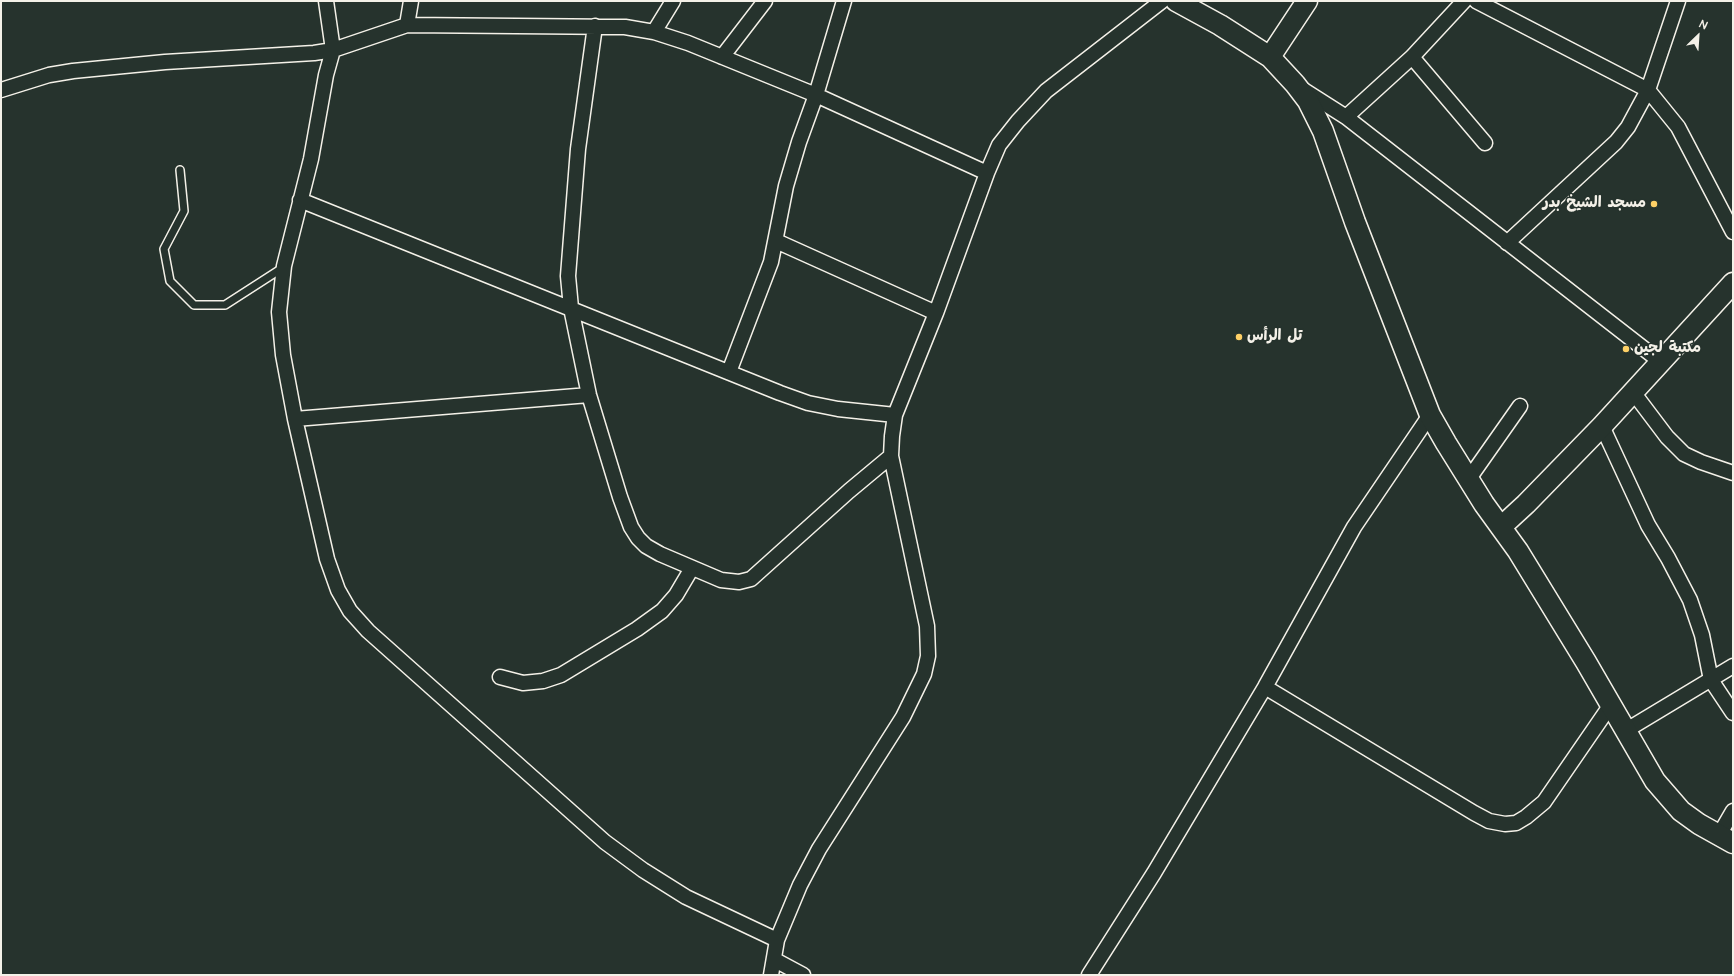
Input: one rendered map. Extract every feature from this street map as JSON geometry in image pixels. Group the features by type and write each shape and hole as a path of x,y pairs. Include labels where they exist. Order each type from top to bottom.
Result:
{"street":[{"path":"326,1 333,50 284,266 279,312 283,355 295,419 327,559 338,590 350,611 368,631 604,842 643,870 686,897 777,940"},
{"path":"407,25 411,1"},
{"path":"654,32 673,1"},
{"path":"722,57 765,1"},
{"path":"729,372 762,287 776,241 786,186 798,142 816,95 844,1"},
{"path":"771,975 777,940 800,885 819,849 903,717 924,674 928,656 926,626 891,456 895,415 936,313 987,173 999,145 1018,121 1046,91 1162,1"},
{"path":"1176,1 1220,25 1270,57 1295,84 1308,101 1323,131 1355,222 1430,414 1468,480 1501,527 1586,662 1610,706 1655,781 1682,811 1699,824 1726,839 1733,811"},
{"path":"1270,57 1307,1"},
{"path":"1346,117 1412,57 1464,1"},
{"path":"1507,243 1616,142 1637,113 1648,90 1678,1"},
{"path":"1484,3 1648,90 1678,127 1710,184 1733,232"},
{"path":"1,90 72,70 151,63 314,53 333,50 407,25 625,27 654,32 722,57 816,95 987,173"},
{"path":"595,26 577,157 568,276 570,308 589,395 620,497 631,527 638,538 646,546 720,580 738,582 751,579 849,491 891,456"},
{"path":"1412,57 1485,143"},
{"path":"1295,84 1346,117 1661,362"},
{"path":"300,200 808,403 869,414 895,415"},
{"path":"776,241 936,313"},
{"path":"1501,527 1526,504 1602,426 1733,283"},
{"path":"1633,392 1667,437 1684,454 1701,462 1733,473"},
{"path":"295,419 589,395"},
{"path":"1468,480 1520,406"},
{"path":"1090,975 1154,873 1265,687 1354,528 1430,414"},
{"path":"1602,426 1648,525 1668,558 1690,600 1702,635 1711,680 1733,713"},
{"path":"500,677 523,683 542,681 561,675 637,629 662,611 676,595 692,568"},
{"path":"1625,731 1733,666"},
{"path":"1265,687 1474,813 1489,821 1504,824 1516,823 1544,802 1610,706"},
{"path":"774,960 803,975"}],"lane":[{"path":"180,170 184,211 164,249 170,281 194,305 225,305 284,266"}],"place":[{"name":"مسجد الشيخ بدر","path":"1654,204"},
{"name":"تل الرأس","path":"1239,337"},
{"name":"مكتبة لجين","path":"1626,349"}]}
